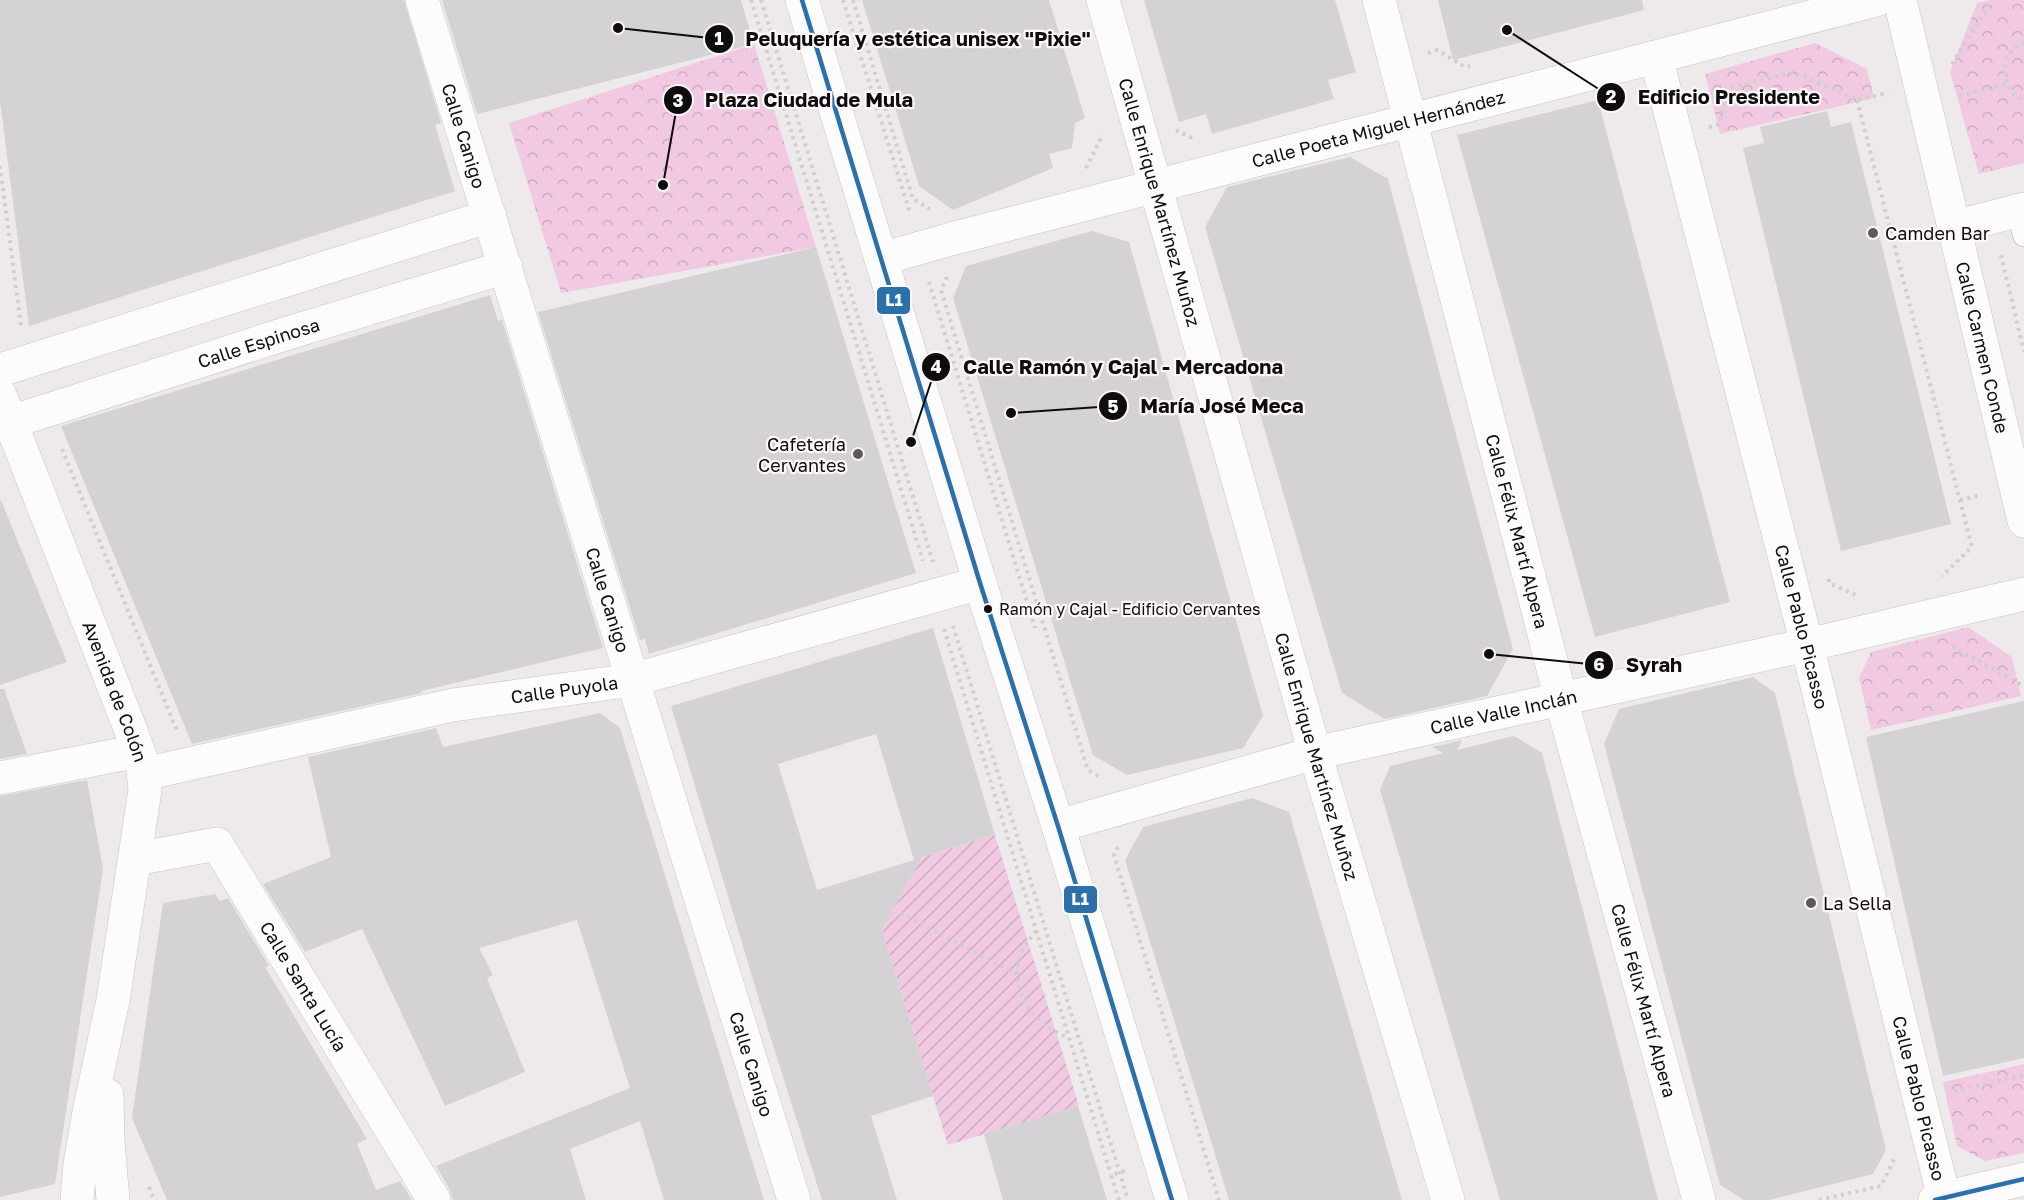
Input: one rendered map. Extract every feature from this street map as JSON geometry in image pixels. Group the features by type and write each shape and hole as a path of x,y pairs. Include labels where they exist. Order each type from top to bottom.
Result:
{"street":[{"name":"Calle Canigo","path":"422,0 794,1200"},
{"path":"802,0 1172,1200"},
{"name":"Calle Enrique Martínez Muñoz","path":"1103,0 1315,753 1448,1200"},
{"name":"Calle Félix Martí Alpera","path":"1379,0 1561,699 1699,1200"},
{"name":"Calle Poeta Miguel Hernández","path":"881,259 1876,0"},
{"name":"Calle Carmen Conde","path":"1900,0 1932,83 1954,227 2024,520"},
{"name":"Calle Pablo Picasso","path":"1656,57 1807,645 1939,1199"},
{"path":"0,370 490,216"},
{"path":"1954,227 2022,218"},
{"name":"Calle Espinosa","path":"5,409 288,333 506,267"},
{"name":"Avenida de Colón","path":"5,409 141,763 146,790 113,1000"},
{"name":"Calle Puyola","path":"0,778 141,763 453,705 632,680 980,583"},
{"name":"Calle Valle Inclán","path":"1058,825 1315,753 1807,645 2024,594"},
{"name":"Calle Santa Lucía","path":"135,859 217,844 434,1200"},
{"path":"76,1200 87,1123 113,1000"},
{"path":"113,1000 107,1061 106,1107 113,1200"},
{"path":"1939,1199 2024,1179"}],"path":[{"path":"843,0 908,212 936,228 955,256 941,290 1088,770 1120,789 1130,824 1114,855 1219,1200"},
{"path":"853,0 913,199 945,218 943,251 929,281 1038,638"},
{"path":"1676,135 1720,124 1725,89 1794,72 1857,100 1932,83 1992,0"},
{"path":"2024,42 2012,51 2006,61 2004,73 2013,94 2024,102"},
{"path":"1395,63 1437,50 1465,67 1477,64"},
{"path":"1932,83 1947,99 2007,84"},
{"path":"1857,100 1972,547 1936,581 1945,613 1956,649 2024,686"},
{"path":"1086,170 1108,122 1135,110 1157,107 1162,123 1201,142"},
{"path":"1827,574 1829,583 1860,597"},
{"path":"901,913 1017,975"},
{"path":"1036,931 1022,950 1019,959 1017,975 1020,991 1024,1002 1035,1016 1056,1033 1068,1037"},
{"path":"1819,1200 1881,1186"}],"green space":[{"path":"1990,0 2024,0 2024,163 1979,174 1950,72 1977,3"},
{"path":"1815,43 1867,69 1874,98 1720,134 1705,74"},
{"path":"754,44 816,247 561,293 509,123"},
{"path":"1968,627 2012,657 2021,696 1871,730 1859,678 1871,652"},
{"path":"995,835 1079,1106 948,1145 882,930 922,857"},
{"path":"2024,1064 2024,1153 1985,1161 1957,1146 1943,1082"}],"building":[{"path":"0,0 404,0 441,123 435,125 455,191 29,326 0,101"},
{"path":"442,0 741,0 754,44 477,114"},
{"path":"862,0 1049,0 1085,118 1075,123 1072,148 1049,154 1053,168 953,210 919,186"},
{"path":"1144,0 1335,0 1356,72 1328,80 1334,99 1212,134 1206,114 1179,122"},
{"path":"1438,0 1642,0 1644,10 1453,60"},
{"path":"1598,100 1730,602 1595,637 1457,135"},
{"path":"1827,111 1831,127 1851,122 1951,524 1841,551 1743,148 1764,143 1760,127"},
{"path":"1350,157 1388,179 1513,649 1487,696 1385,719 1342,693 1205,227 1227,187"},
{"path":"1092,231 1129,242 1263,716 1243,748 1127,775 1093,755 953,298 966,266"},
{"path":"816,247 916,573 649,654 645,639 640,640 538,312"},
{"path":"490,295 498,321 502,320 603,648 421,691 422,693 192,744 61,426"},
{"path":"0,501 67,662 0,685"},
{"path":"933,628 995,835 922,857 882,930 933,1096 871,1116 897,1200 822,1200 765,1020 671,706","holes":["876,734 914,860 817,890 778,764"]},
{"path":"1753,677 1775,693 1886,1150 1873,1174 1769,1200 1744,1200 1720,1185 1604,744 1619,709"},
{"path":"0,689 4,689 27,754 0,759"},
{"path":"2024,701 2024,1058 1943,1076 1866,737"},
{"path":"600,713 620,728 764,1200 664,1200 640,1121 570,1149 586,1200 453,1200 436,1166 630,1088 577,920 479,948 493,975 487,978 525,1072 445,1106 362,929 305,952 263,884 331,857 308,757 436,728 443,747"},
{"path":"1514,736 1542,753 1658,1200 1500,1200 1380,790 1390,766 1443,753 1432,747 1462,740 1457,750"},
{"path":"87,780 103,869 55,1184 0,1197 0,796"},
{"path":"1252,798 1289,812 1402,1200 1229,1200 1125,860 1143,827"},
{"path":"215,894 220,901 228,898 269,966 265,967 367,1139 357,1144 376,1190 400,1181 412,1200 167,1200 132,1118 163,903"},
{"path":"1078,1106 1107,1200 1003,1200 984,1134"}],"transit line":[{"name":"L1","path":"802,0 1172,1200"},
{"name":"L1","path":"1935,1200 2024,1179"}],"place":[{"name":"Peluquería y estética unisex \"Pixie\"","path":"618,28"},
{"name":"Edificio Presidente","path":"1507,30"},
{"name":"Plaza Ciudad de Mula","path":"663,185"},
{"name":"Camden Bar","path":"1873,233"},
{"name":"María José Meca","path":"1011,413"},
{"name":"Calle Ramón y Cajal - Mercadona","path":"911,442"},
{"name":"Cafetería Cervantes","path":"858,454"},
{"name":"Ramón y Cajal - Edificio Cervantes","path":"988,609"},
{"name":"Syrah","path":"1489,654"},
{"name":"La Sella","path":"1811,903"}]}
